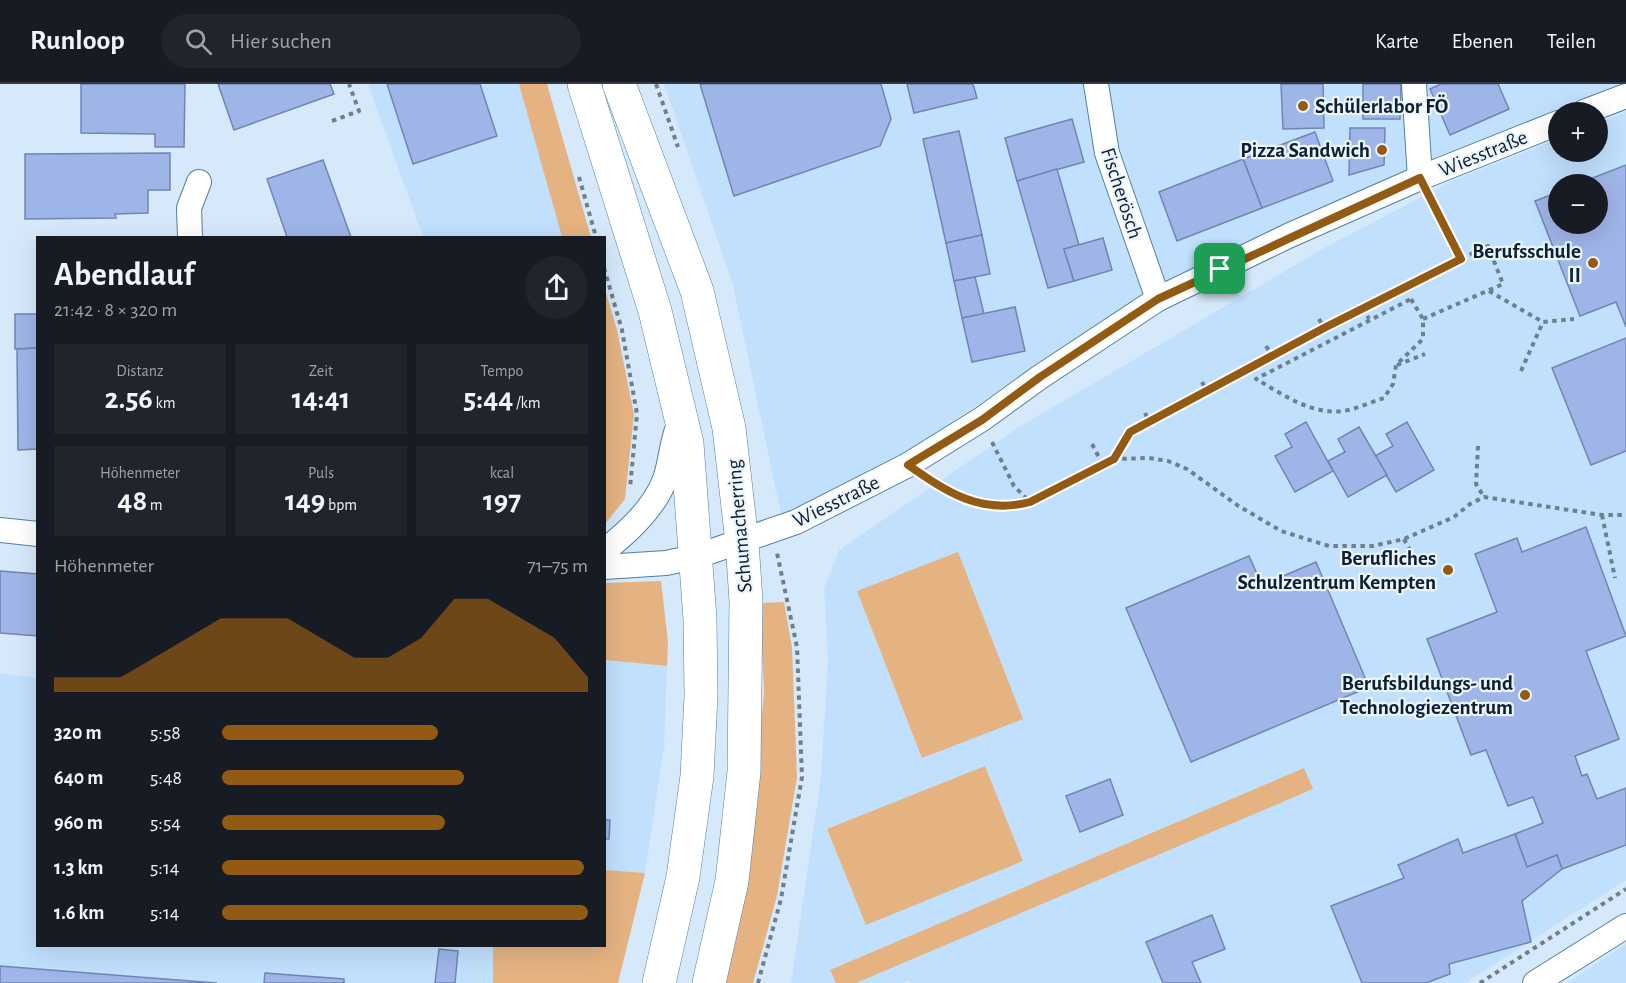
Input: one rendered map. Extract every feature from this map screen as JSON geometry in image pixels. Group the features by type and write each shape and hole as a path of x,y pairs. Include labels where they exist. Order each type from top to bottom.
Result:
{"main road":[{"path":"584,84 655,311 687,443 700,652 697,776 683,877 658,983"},
{"name":"Schumacherring","path":"619,84 697,291 729,428 742,542 746,601 744,772 732,881 709,983"}],"street":[{"name":"Fischerösch","path":"1096,84 1107,153 1158,299"},
{"path":"1414,84 1420,178"},
{"path":"1608,103 1626,96"},
{"name":"Wiesstraße","path":"606,567 666,563 695,557 773,532 908,465 982,420 1040,377 1158,299 1420,178 1548,127"},
{"path":"190,236 189,208 199,182"},
{"path":"606,549 648,510 665,480 674,432 681,420"},
{"path":"0,530 36,534"},
{"path":"1535,983 1626,926"}],"path":[{"path":"332,121 359,111 349,84"},
{"path":"1420,178 1461,259"},
{"path":"1114,459 1130,432 1324,328 1488,246 1503,284 1423,319"},
{"path":"606,275 622,330 637,414 629,497 648,510"},
{"path":"1488,290 1543,322 1574,319"},
{"path":"1411,299 1423,319 1423,339 1396,365 1393,384 1384,398 1343,411 1316,410 1256,379 1411,299"},
{"path":"1363,308 1369,319"},
{"path":"1319,319 1324,328"},
{"path":"1521,371 1543,322"},
{"path":"1266,346 1272,356"},
{"path":"1396,365 1425,354"},
{"path":"1202,382 1207,391"},
{"path":"1145,413 1149,422"},
{"path":"982,420 1014,486 1030,502"},
{"path":"1092,444 1103,465"},
{"path":"1478,446 1476,484 1484,498"},
{"path":"908,465 949,493 978,504 1016,506 1030,502 1114,459 1149,458 1168,461 1187,469 1238,505 1281,531 1329,546 1352,548 1404,539 1454,517 1470,504 1484,498 1602,515 1626,515"},
{"path":"1602,515 1615,578"},
{"path":"758,983 781,899 802,777 797,647 773,532"},
{"path":"1404,539 1413,556"},
{"path":"1480,983 1626,889"}],"shaded area":[{"path":"368,84 523,84 568,236 423,236"},
{"path":"519,84 547,84 591,236 562,236"},
{"path":"664,84 1626,84 1583,102 1548,102 1548,116 1419,167 1156,289 898,458 782,519 733,285"},
{"path":"1626,112 1626,880 1465,983 910,983 909,981 903,983 791,983 821,778 828,661 824,589 839,550 1019,427 1326,247 1456,179 1548,143 1548,162 1608,162 1608,119"},
{"path":"606,293 617,330 634,414 625,499 606,523"},
{"path":"958,552 1023,719 922,758 857,591"},
{"path":"661,581 668,642 667,666 606,660 606,583"},
{"path":"784,602 792,647 797,777 777,896 753,983 720,983 757,772 764,692 760,603"},
{"path":"606,660 667,666 664,746 645,873 606,870"},
{"path":"0,673 36,678 36,947 493,947 493,983 0,983"},
{"path":"985,766 1023,861 866,925 827,829"},
{"path":"1304,768 1313,789 856,983 836,983 830,970"},
{"path":"606,870 645,873 618,983 493,983 493,947 606,947"},
{"path":"1626,944 1626,983 1567,983"}],"building":[{"path":"81,84 185,84 184,147 155,147 155,134 81,133"},
{"path":"218,84 330,84 334,94 234,130"},
{"path":"387,84 480,84 497,136 413,164"},
{"path":"700,84 881,84 891,119 880,146 734,196"},
{"path":"907,84 973,84 977,98 914,113"},
{"name":"Schülerlabor FÖ","path":"1281,84 1323,84 1324,128 1283,129"},
{"path":"1363,84 1401,84 1400,119 1363,119"},
{"path":"1441,84 1498,84 1509,109 1450,135 1430,89"},
{"path":"1072,119 1084,162 1017,181 1005,138"},
{"path":"1350,128 1385,128 1384,165 1349,175"},
{"path":"959,131 982,235 946,243 923,139"},
{"path":"1315,132 1333,181 1262,208 1243,159"},
{"path":"170,153 170,190 148,190 148,213 115,214 116,218 25,219 25,154"},
{"path":"1243,159 1262,208 1177,241 1159,192"},
{"path":"323,160 351,236 287,236 267,179"},
{"name":"Berufsschule II","path":"1626,165 1626,327 1616,302 1580,316 1535,201 1548,196 1548,234 1608,234 1608,174 1603,174"},
{"path":"1057,169 1079,245 1064,249 1074,281 1048,288 1017,181"},
{"path":"982,235 990,274 954,281 946,243"},
{"path":"1103,238 1112,270 1074,281 1064,249"},
{"path":"975,277 984,314 962,318 954,281"},
{"path":"1015,307 1025,351 972,362 962,318"},
{"path":"15,314 36,314 36,348 15,349"},
{"path":"1626,338 1626,451 1591,465 1552,368"},
{"path":"36,348 36,449 18,450 17,349"},
{"path":"1306,422 1333,471 1295,492 1275,456 1292,447 1285,434"},
{"path":"1407,422 1434,470 1396,492 1375,456 1393,446 1386,434"},
{"path":"1359,427 1387,475 1348,497 1328,461 1345,452 1338,439"},
{"name":"Berufsbildungs- und Technologiezentrum","path":"1586,527 1626,636 1586,651 1619,739 1575,756 1582,776 1587,774 1597,799 1626,788 1626,845 1562,869 1557,855 1527,867 1515,834 1543,823 1533,797 1508,806 1486,750 1471,755 1427,639 1497,612 1475,554 1517,538 1522,552"},
{"path":"1249,556 1262,585 1316,562 1369,687 1191,762 1126,608"},
{"path":"0,571 36,574 36,636 0,633"},
{"path":"1110,779 1123,815 1080,832 1066,796"},
{"path":"606,820 610,820 609,839 606,839"},
{"path":"1515,834 1527,867 1557,855 1562,869 1522,901 1531,942 1449,964 1450,974 1426,983 1362,983 1331,906 1404,878 1398,865 1458,839 1463,853"},
{"path":"1212,915 1225,949 1192,962 1201,983 1163,983 1146,942"},
{"path":"439,949 458,951 455,983 435,983"},
{"path":"0,966 151,978 217,983 0,983"},
{"path":"265,973 344,979 344,983 264,983"}],"place":[{"name":"Schülerlabor FÖ","path":"1303,106"},
{"name":"Pizza Sandwich","path":"1382,150"},
{"name":"Berufsschule II","path":"1593,263"},
{"name":"Berufliches Schulzentrum Kempten","path":"1448,570"},
{"name":"Berufsbildungs- und Technologiezentrum","path":"1525,695"}],"route":[{"path":"1420,178 1461,259 1324,328 1130,432 1114,459 1030,502 1016,506 978,504 949,493 908,465 982,420 1040,377 1158,299 1220,269 1288,236 1420,178"}]}
